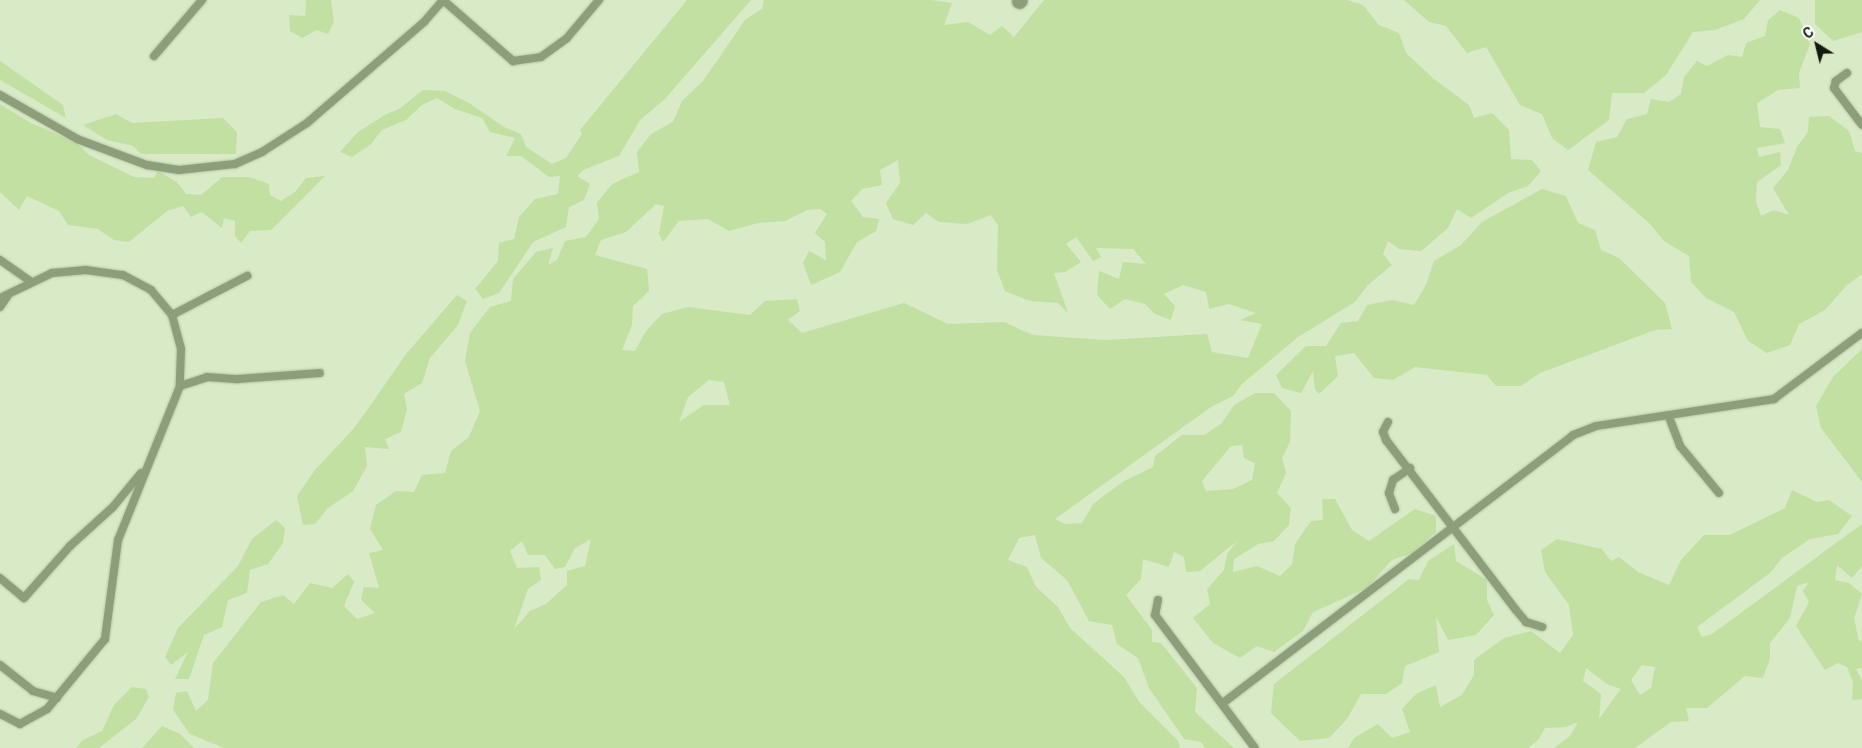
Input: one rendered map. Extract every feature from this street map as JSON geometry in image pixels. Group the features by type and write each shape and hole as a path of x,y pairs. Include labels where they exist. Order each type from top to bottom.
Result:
{"lane":[{"path":"154,56 202,0"},
{"path":"0,95 77,139 147,165 179,170 235,164 262,152 307,123 424,22 443,0 514,61 541,57 567,38 599,0"},
{"path":"1847,74 1836,81 1834,88 1862,125"},
{"path":"0,260 31,282"},
{"path":"0,307 4,296 52,273 86,270 123,276 151,290 172,315 181,349 180,386 118,540 105,640 47,708 20,724 0,714"},
{"path":"172,315 247,276"},
{"path":"1223,703 1573,435 1596,426 1669,417 1774,399 1862,333"},
{"path":"180,386 207,377 238,379 320,373"},
{"path":"1669,417 1680,446 1719,493"},
{"path":"1388,422 1383,432 1454,528 1526,622 1542,627"},
{"path":"0,578 24,598 70,546 113,507 147,466"},
{"path":"1395,509 1389,494 1393,480 1410,468"},
{"path":"1158,600 1155,615 1256,748"},
{"path":"0,665 33,691 57,698"}],"green space":[{"path":"306,0 331,0 334,22 328,34 317,30 302,38 290,31 289,15 305,16"},
{"path":"687,0 751,0 664,100 640,120 619,156 583,170 577,176 590,184 584,200 569,207 566,227 533,242 499,293 483,299 475,289 498,261 499,243 514,239 519,217 535,199 558,194 560,176 549,177 521,156 506,156 515,138 490,132 482,118 455,109 437,98 422,105 406,120 382,130 370,145 352,157 340,152 358,132 386,114 399,109 423,90 445,91 469,103 504,127 521,134 526,147 552,164 566,158 582,134 580,130"},
{"path":"764,0 931,0 952,3 944,25 968,22 990,35 1002,26 1014,37 1044,0 1347,0 1363,5 1379,25 1399,33 1406,53 1434,79 1469,105 1474,118 1492,113 1509,130 1511,159 1532,160 1541,171 1528,186 1508,193 1471,218 1457,209 1448,228 1421,251 1399,249 1388,241 1383,254 1392,265 1368,285 1355,302 1298,337 1242,384 1233,396 1211,407 1055,519 1065,524 1082,523 1093,504 1124,481 1153,467 1155,456 1182,435 1204,435 1222,423 1234,405 1255,393 1274,393 1291,411 1290,442 1282,458 1286,473 1277,493 1291,508 1289,525 1274,541 1258,544 1234,559 1233,572 1257,566 1280,576 1292,564 1295,544 1311,521 1323,520 1322,499 1335,499 1352,530 1369,541 1415,509 1436,516 1436,532 1412,553 1392,560 1367,588 1313,612 1303,631 1274,652 1257,646 1240,658 1213,643 1193,618 1210,604 1207,589 1224,570 1227,554 1237,541 1200,571 1186,572 1184,557 1174,552 1169,567 1143,559 1141,579 1126,595 1152,630 1152,642 1161,643 1197,688 1195,712 1234,748 1205,748 1201,742 1184,739 1149,688 1138,658 1117,644 1112,625 1089,621 1067,580 1041,558 1035,535 1019,538 1008,560 1027,567 1036,587 1058,607 1070,628 1124,677 1140,703 1178,741 1180,748 224,748 190,734 173,710 176,693 187,691 196,711 208,700 213,663 261,602 283,595 294,604 310,583 332,588 348,574 354,582 344,606 357,619 375,613 361,600 364,587 379,588 369,553 383,550 370,529 376,505 396,491 414,492 422,475 445,473 451,451 469,437 480,411 465,361 470,333 490,307 511,301 513,279 536,252 553,248 548,265 557,260 565,241 586,237 599,219 597,203 612,184 639,172 637,152 651,134 673,122 682,101 703,81 745,20 762,9","holes":["898,160 900,183 886,203 893,219 913,225 926,213 939,222 967,224 991,215 998,225 997,270 1005,291 1030,301 1058,303 1068,313 1054,273 1065,272 1081,262 1066,244 1076,237 1093,261 1101,257 1096,248 1133,249 1146,264 1123,262 1119,279 1099,271 1097,295 1110,309 1125,299 1145,304 1155,314 1171,320 1175,306 1164,294 1183,285 1206,292 1209,309 1229,304 1256,313 1240,320 1262,324 1248,358 1212,352 1207,334 1105,340 1033,335 1004,322 948,324 904,303 802,333 788,320 800,311 797,299 765,301 750,315 688,307 662,314 646,331 635,351 622,350 632,325 633,306 649,291 647,269 595,255 601,240 626,232 656,204 664,206 659,234 663,242 679,221 708,219 729,231 758,223 785,221 807,210 820,209 827,214 815,233 825,242 826,260 809,251 803,263 811,285 840,272 857,242 876,231 879,219 863,217 851,201 862,189 882,185 880,170","709,380 724,382 730,405 704,405 679,422 688,397","1242,445 1244,458 1255,463 1252,480 1233,489 1206,491 1202,481 1231,446","591,539 585,566 567,571 567,585 546,604 530,611 514,629 528,589 541,580 539,567 517,568 510,551 522,541 528,555 545,555 555,569 565,567 575,548"]},
{"path":"1404,0 1760,0 1744,19 1715,30 1693,32 1666,75 1644,93 1612,93 1609,120 1568,150 1552,138 1542,114 1520,105 1486,47 1467,53 1446,26 1429,22"},
{"path":"1815,0 1862,0 1862,32 1833,41 1815,24"},
{"path":"1780,10 1799,18 1810,44 1799,73 1800,88 1778,90 1757,103 1760,127 1780,129 1785,143 1757,148 1759,157 1780,152 1781,165 1757,182 1756,202 1761,216 1774,210 1789,215 1773,188 1788,170 1797,147 1808,132 1809,117 1829,116 1849,131 1855,151 1862,153 1862,274 1846,286 1825,310 1799,324 1790,345 1767,353 1748,341 1734,312 1706,298 1691,282 1689,256 1664,241 1649,223 1588,170 1596,142 1617,137 1627,119 1647,114 1651,99 1669,102 1681,94 1684,77 1697,61 1707,66 1728,55 1742,57 1746,43 1765,36 1768,20"},
{"path":"0,61 63,105 66,118 0,80"},
{"path":"0,104 31,123 77,143 89,155 134,177 154,178 158,171 177,182 186,194 201,195 222,177 249,177 269,184 270,195 281,201 295,192 306,178 325,176 271,230 250,231 241,243 235,236 235,221 224,218 222,228 202,212 191,217 183,206 167,211 129,242 114,240 98,229 68,225 59,211 27,196 19,210 0,192"},
{"path":"116,114 132,123 223,118 237,132 236,154 141,154 133,146 107,140 83,125"},
{"path":"1542,189 1566,196 1578,223 1595,230 1601,250 1619,258 1665,303 1672,329 1655,330 1540,373 1521,386 1496,386 1487,375 1415,367 1393,380 1374,378 1354,353 1335,356 1338,376 1319,394 1315,389 1313,371 1301,393 1282,388 1276,375 1306,346 1326,346 1341,323 1358,321 1367,305 1392,300 1414,305 1426,285 1434,261 1461,245 1482,222"},
{"path":"457,295 467,301 458,325 430,358 422,383 404,394 407,409 401,432 385,439 389,449 365,447 367,466 353,491 328,508 315,524 303,525 297,496 315,470 355,427 407,353"},
{"path":"1862,349 1862,482 1821,428 1816,406 1833,377"},
{"path":"1792,490 1817,502 1829,500 1852,516 1838,534 1810,539 1782,558 1770,573 1697,627 1702,637 1712,634 1862,524 1862,566 1852,578 1837,565 1835,580 1849,583 1862,594 1854,618 1859,641 1862,640 1862,668 1856,669 1862,681 1862,699 1852,700 1853,682 1847,667 1838,663 1825,670 1796,626 1809,602 1803,591 1809,582 1797,586 1790,618 1770,643 1770,658 1763,678 1745,676 1707,708 1686,708 1689,721 1671,722 1635,748 1554,748 1570,736 1578,722 1566,727 1545,728 1539,739 1528,748 1348,748 1354,738 1378,724 1392,738 1410,732 1402,709 1416,694 1436,685 1440,707 1462,695 1474,675 1474,660 1504,638 1531,631 1560,653 1573,635 1569,605 1545,572 1541,550 1557,539 1602,549 1611,561 1619,557 1638,572 1669,585 1681,560 1704,535 1730,535 1785,508","holes":["1642,665 1655,667 1651,688 1640,695 1631,680","1586,668 1607,684 1621,689 1599,719 1601,694 1583,681"]},
{"path":"276,520 285,528 283,543 268,564 250,570 247,593 228,600 222,627 204,635 189,679 175,679 188,652 171,665 165,657 178,628 238,566 252,539"},
{"path":"1454,544 1456,561 1487,580 1487,600 1494,615 1476,635 1448,640 1436,617 1439,652 1405,666 1402,683 1386,694 1361,694 1347,719 1329,738 1300,741 1271,713 1274,684 1409,579 1419,580 1428,561"},
{"path":"132,687 146,689 149,697 136,719 99,748 76,748 83,740 102,731 114,705"},
{"path":"162,726 180,734 194,748 142,748"}]}
